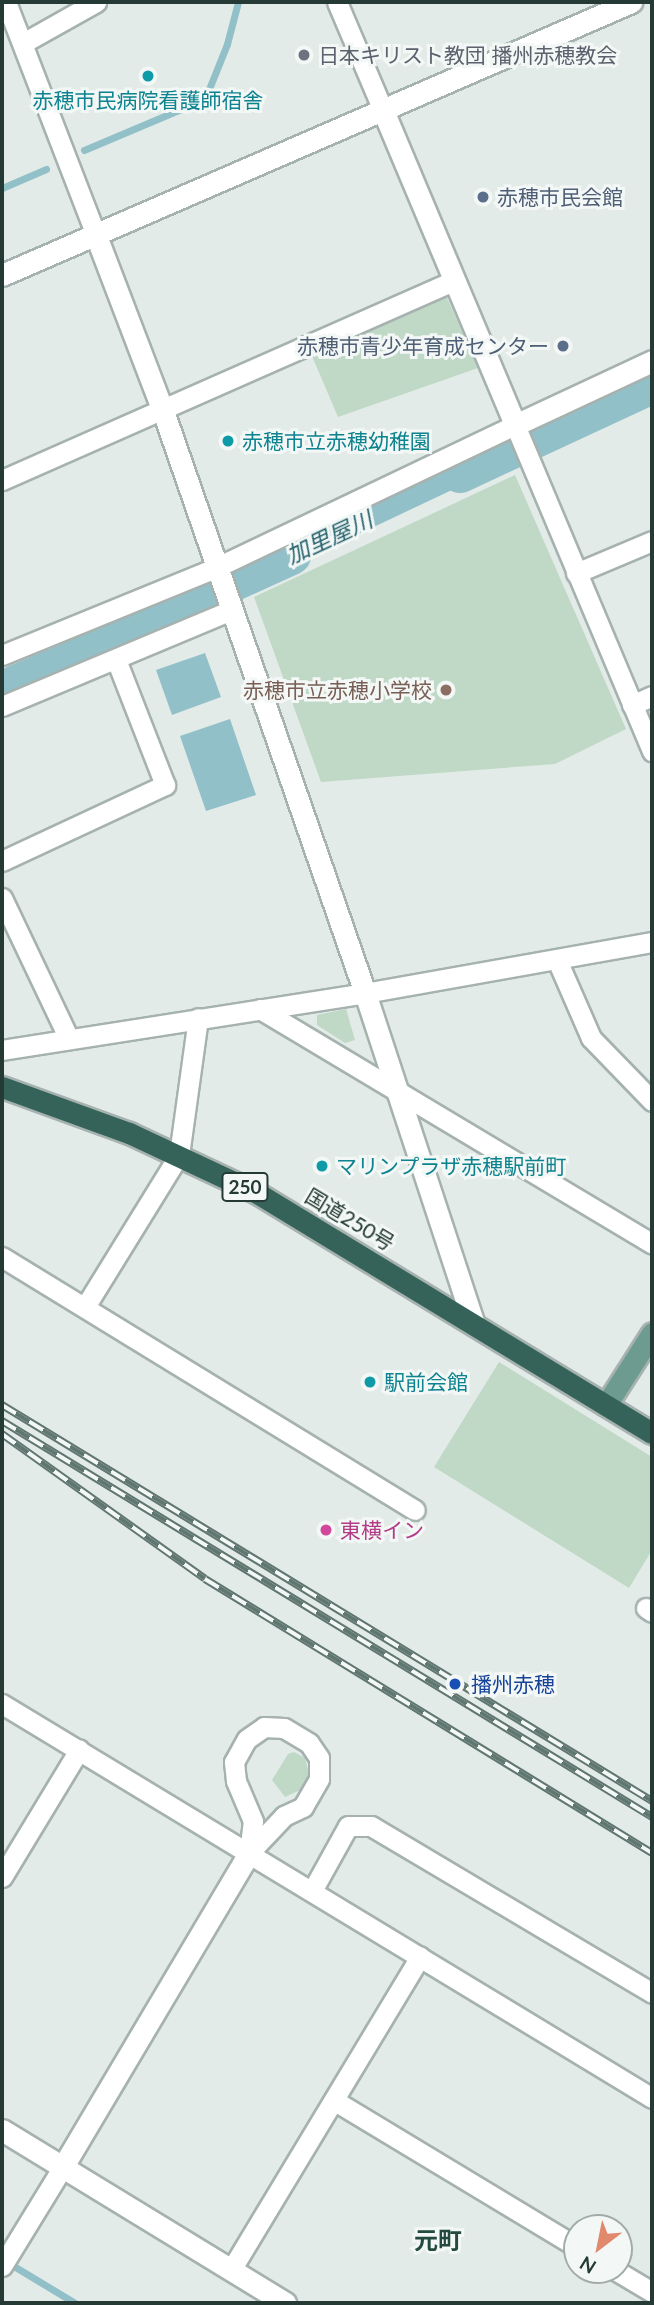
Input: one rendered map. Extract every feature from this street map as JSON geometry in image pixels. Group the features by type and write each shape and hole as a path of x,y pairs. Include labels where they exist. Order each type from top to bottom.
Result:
{"highway":[{"name":"国道250号","path":"2,1087 179,1155 257,1193 473,1321 652,1433"}],"main road":[{"path":"606,1405 652,1333"}],"street":[{"path":"6,2 163,411 228,607 365,993 473,1321"},
{"path":"23,43 96,2"},
{"path":"337,2 652,751"},
{"path":"2,275 631,2"},
{"path":"2,480 453,281"},
{"path":"2,655 217,572 515,425 652,361"},
{"path":"576,573 652,541"},
{"path":"2,706 116,659 228,607"},
{"path":"2,861 165,785 116,659"},
{"path":"632,705 652,696"},
{"path":"2,898 68,1037"},
{"path":"2,1050 68,1037 365,993 652,942"},
{"path":"557,960 591,1038 652,1101"},
{"path":"260,1009 652,1244"},
{"path":"85,1307 179,1155 198,1018"},
{"path":"2,1256 415,1510"},
{"path":"2,1704 652,2098"},
{"path":"2,2266 249,1853 285,1816 303,1807 318,1779 319,1758 309,1744 284,1728 264,1727 247,1739 234,1762 236,1781 253,1821 249,1853"},
{"path":"2,1877 79,1750"},
{"path":"312,1891 348,1826 371,1826 652,1993"},
{"path":"231,2270 420,1957"},
{"path":"335,2101 563,2239"},
{"path":"2,2130 285,2303"},
{"path":"633,2281 652,2292"}],"green space":[{"path":"445,293 478,368 338,417 312,356"},
{"path":"515,475 626,729 555,764 321,782 254,597"},
{"path":"346,1009 355,1040 345,1043 317,1025 317,1015"},
{"path":"499,1362 652,1457 652,1550 629,1588 434,1467"},
{"path":"294,1752 305,1758 309,1774 300,1790 285,1797 272,1780 288,1754"}],"water":[{"path":"500,444 508,448 513,461 245,588 240,571"},
{"path":"194,588 201,589 209,612 2,701 2,669"},
{"path":"205,653 221,697 172,715 156,670"},
{"path":"230,719 256,795 206,811 180,736"}],"waterway":[{"path":"84,150 205,99 227,44 238,2"},
{"path":"2,188 46,169"},
{"name":"加里屋川","path":"460,473 652,384"},
{"name":"加里屋川","path":"153,618 291,555"},
{"path":"7,2262 75,2303"}],"railway":[{"path":"2,1405 652,1801"},
{"path":"2,1421 652,1817"},
{"path":"2,1434 205,1579 652,1853"}],"place":[{"name":"日本キリスト教団 播州赤穂教会","path":"304,55"},
{"name":"赤穂市民病院看護師宿舎","path":"148,76"},
{"name":"赤穂市民会館","path":"483,197"},
{"name":"赤穂市青少年育成センター","path":"563,346"},
{"name":"赤穂市立赤穂幼稚園","path":"228,441"},
{"name":"赤穂市立赤穂小学校","path":"446,690"},
{"name":"マリンプラザ赤穂駅前町","path":"322,1166"},
{"name":"駅前会館","path":"370,1382"},
{"name":"東横イン","path":"326,1530"},
{"name":"播州赤穂","path":"455,1684"}],"district":[{"name":"元町","path":"438,2240"}]}
